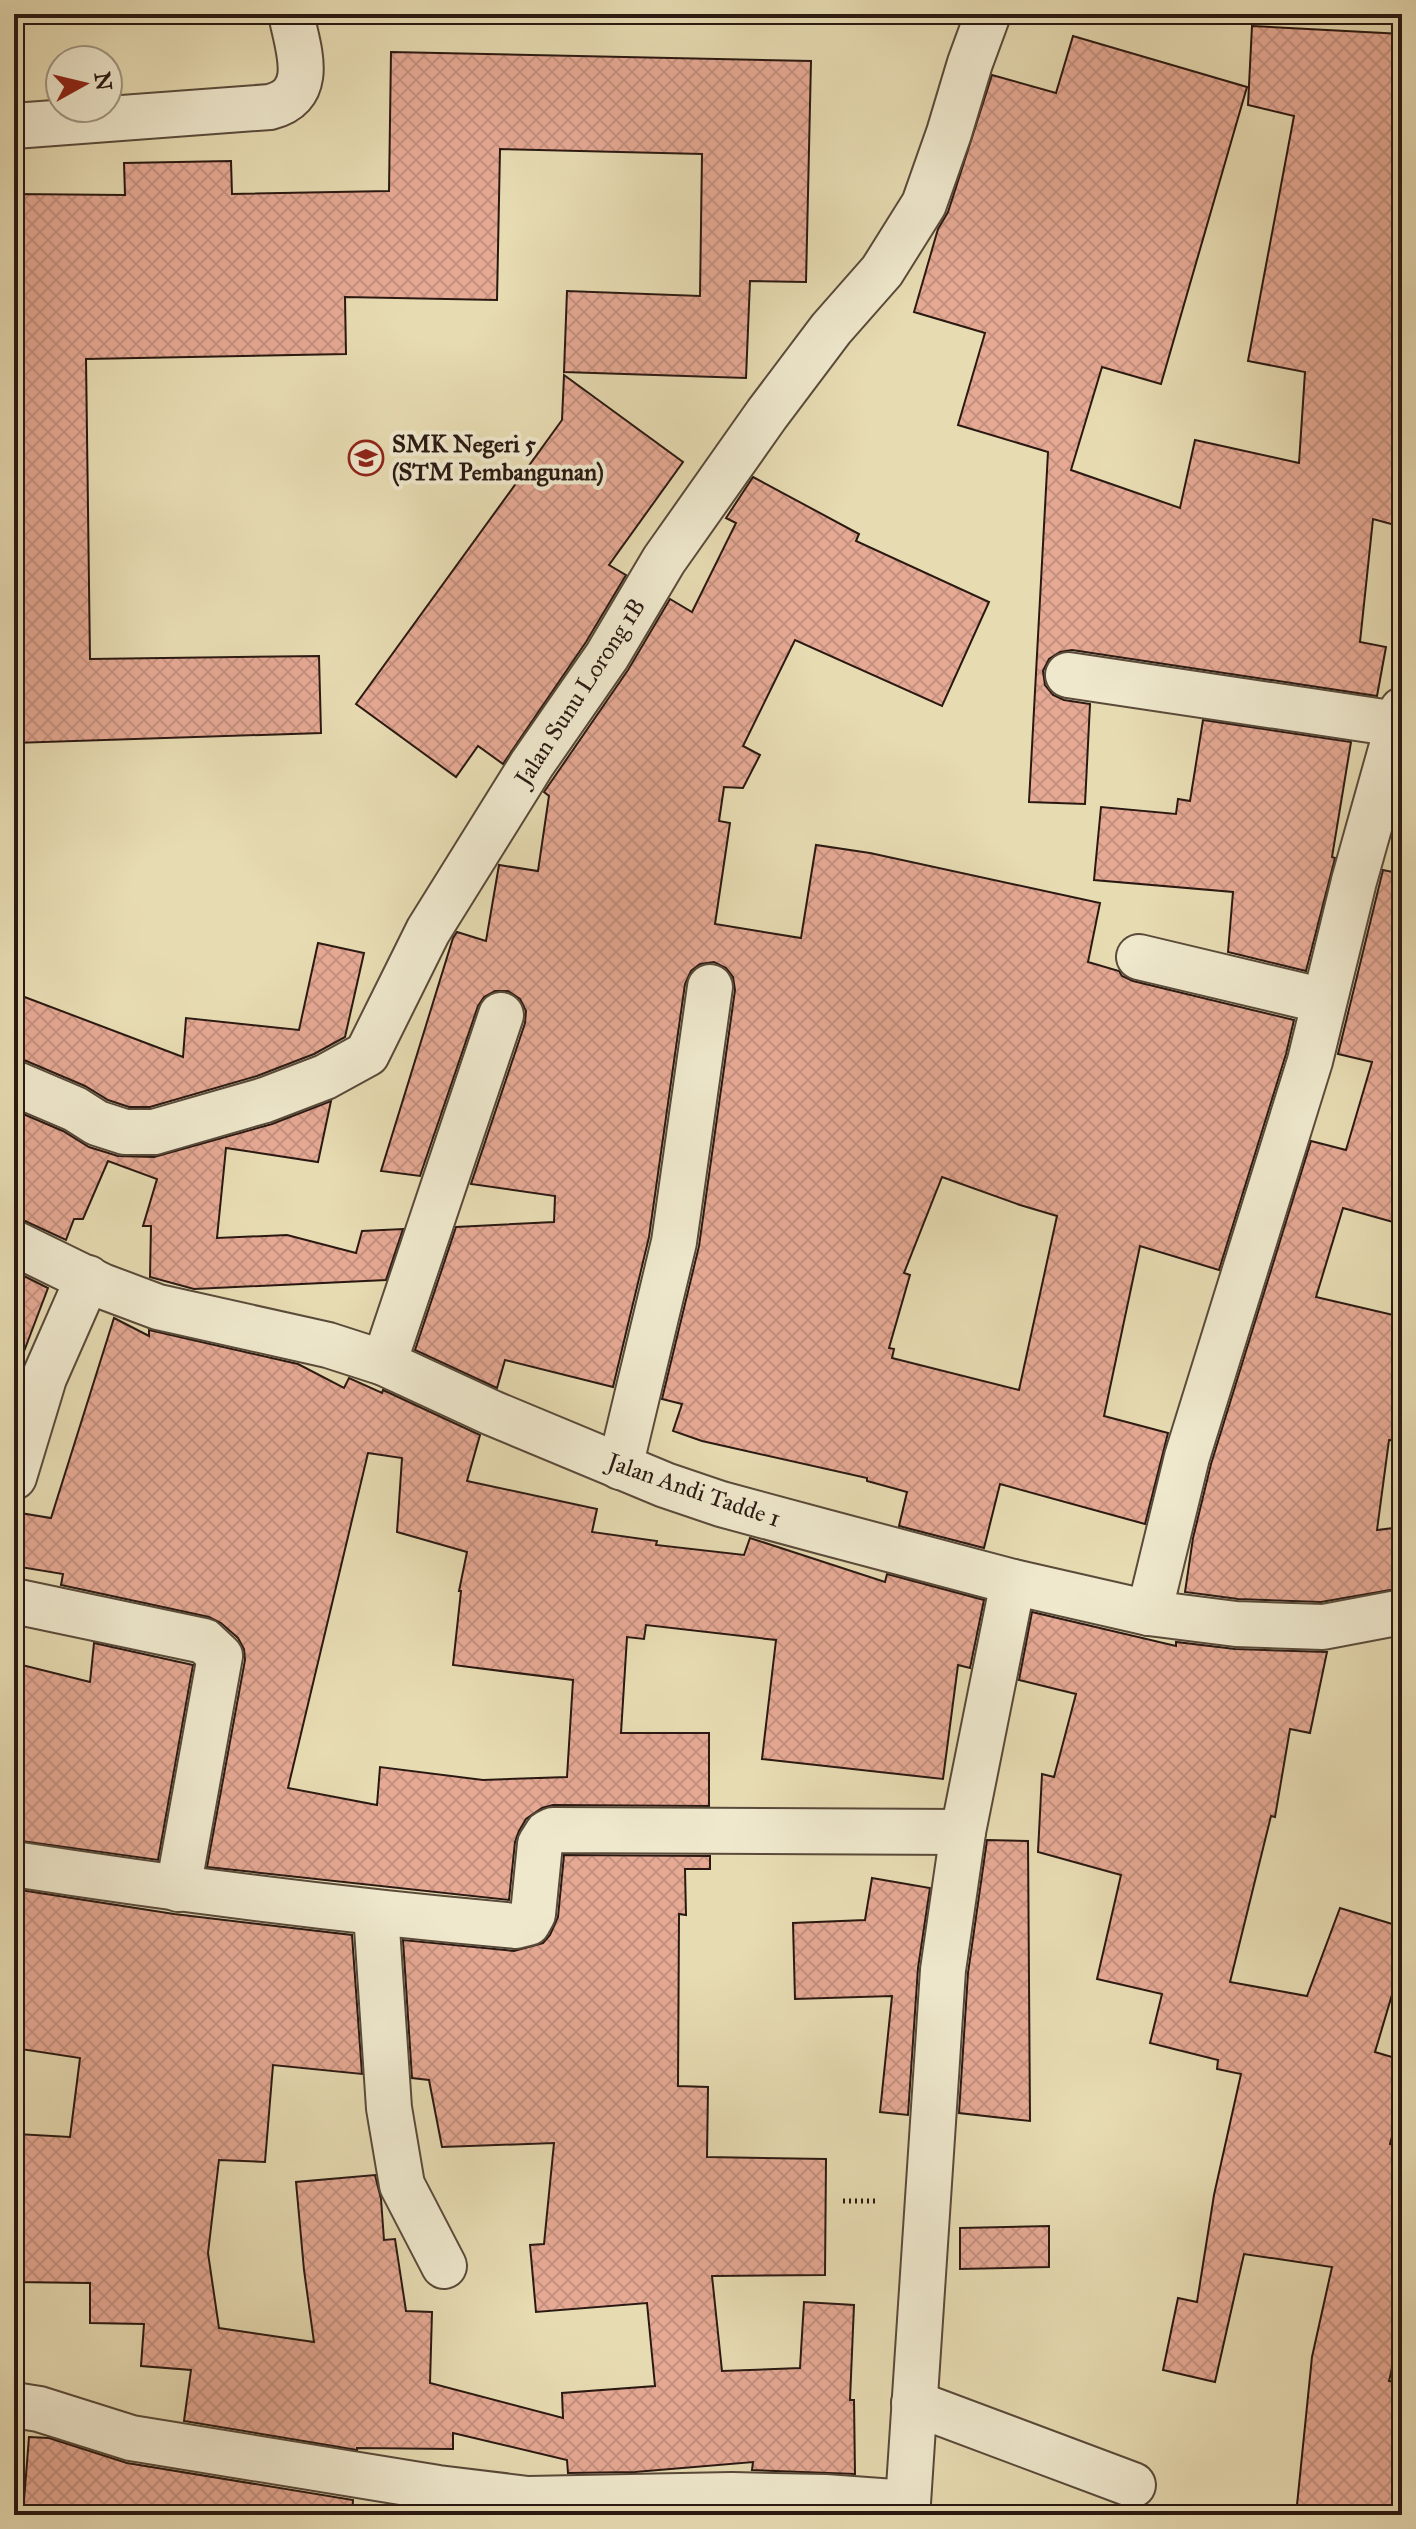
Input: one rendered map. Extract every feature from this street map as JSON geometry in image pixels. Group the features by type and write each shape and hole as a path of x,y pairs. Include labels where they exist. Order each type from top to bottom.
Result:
{"street":[{"path":"14,126 270,107 285,103 297,88 302,72 291,14"},
{"name":"Jalan Sunu Lorong 1B","path":"14,1083 75,1109 97,1123 125,1132 154,1132 265,1100 325,1077 367,1054 428,931 532,764 607,656 664,560 831,329 882,271 924,204 988,14"},
{"path":"1068,675 1399,717 1310,1061 1187,1457 1149,1613"},
{"path":"1139,957 1324,1001"},
{"path":"620,1467 674,1242 710,987"},
{"path":"384,1363 501,1015"},
{"name":"Jalan Andi Tadde 1","path":"14,1243 102,1286 158,1307 328,1345 384,1363 620,1467 721,1504 1013,1582 1149,1613 1236,1624 1323,1627 1402,1612"},
{"path":"14,1477 44,1378 88,1278"},
{"path":"14,2405 39,2409 131,2438 438,2488 528,2499 732,2495 825,2497 906,2509 943,1970 963,1832 1013,1582"},
{"path":"14,1601 204,1641 220,1656 178,1889"},
{"path":"14,1864 178,1889 516,1926 528,1923 533,1914 540,1844 553,1830 963,1832"},
{"path":"376,1913 389,2108 402,2185 444,2266"},
{"path":"914,2403 1133,2485"}],"building":[{"path":"1252,26 1402,34 1402,527 1373,519 1360,642 1386,647 1377,696 1072,650 1060,652 1049,659 1043,671 1045,685 1053,695 1064,700 1090,704 1085,804 1029,802 1048,452 958,425 985,333 914,312 938,229 948,212 992,75 1056,93 1073,36 1247,87 1161,384 1102,367 1071,470 1180,508 1195,440 1299,463 1305,372 1248,361 1294,116 1248,105"},
{"path":"391,52 811,61 806,282 750,281 746,378 564,372 567,291 700,296 702,154 500,149 497,300 345,297 346,354 86,359 90,659 319,656 321,733 14,743 14,194 125,195 124,163 231,161 232,194 389,191"},
{"path":"564,375 683,462 609,565 626,575 586,642 503,764 478,746 456,777 356,704 562,420"},
{"path":"753,477 859,534 856,541 989,602 942,706 795,640 743,746 760,755 743,788 724,787 719,821 730,823 715,924 801,938 816,845 870,853 1100,903 1088,962 1119,971 1133,981 1294,1020 1219,1270 1140,1246 1104,1416 1168,1433 1145,1524 1000,1484 984,1548 899,1526 907,1492 867,1481 867,1478 702,1441 673,1431 682,1404 662,1399 699,1246 735,990 733,977 726,968 714,962 700,964 691,971 685,984 649,1237 613,1387 505,1360 497,1388 415,1350 456,1227 554,1222 555,1196 471,1184 525,1023 526,1011 520,999 508,991 495,991 484,997 478,1006 420,1176 381,1171 453,938 457,932 486,941 499,865 538,871 549,796 544,792 628,670 670,599 692,612 736,523 726,518","holes":["942,1177 1057,1216 1019,1390 892,1358 894,1349 889,1348 910,1275 904,1273"]},
{"path":"1203,720 1351,742 1332,857 1335,858 1306,971 1228,952 1233,892 1094,880 1101,807 1176,814 1178,799 1190,801"},
{"path":"1383,870 1402,874 1402,1190 1393,1222 1343,1208 1316,1297 1402,1317 1402,1441 1389,1440 1377,1530 1402,1527 1402,1588 1321,1602 1238,1599 1185,1592 1193,1538 1211,1464 1311,1141 1346,1150 1372,1062 1338,1054"},
{"path":"318,943 364,953 345,1037 314,1054 257,1076 150,1107 129,1107 14,1058 14,993 183,1057 186,1018 299,1030"},
{"path":"331,1101 318,1162 226,1148 217,1238 287,1235 356,1253 362,1231 403,1229 386,1280 194,1289 150,1277 151,1226 143,1226 157,1179 108,1161 83,1219 74,1219 66,1240 14,1218 14,1110 63,1131 89,1147 118,1156 154,1157 272,1124"},
{"path":"14,1271 48,1288 18,1367 14,1366"},
{"path":"114,1318 149,1336 149,1330 298,1364 344,1388 349,1378 382,1393 383,1390 480,1435 467,1481 597,1509 592,1532 657,1541 656,1545 744,1555 750,1538 885,1582 887,1574 984,1600 970,1668 958,1665 943,1779 762,1759 776,1640 646,1625 644,1639 627,1637 621,1733 709,1733 709,1806 553,1805 542,1808 526,1819 515,1842 509,1900 207,1867 245,1660 244,1649 238,1638 209,1617 61,1585 63,1574 14,1566 14,1512 51,1518","holes":["368,1453 402,1458 397,1532 467,1552 459,1591 453,1665 573,1680 567,1777 483,1780 380,1767 377,1805 288,1788"]},
{"path":"1032,1612 1176,1646 1176,1642 1235,1649 1327,1652 1310,1733 1290,1729 1275,1817 1271,1816 1230,1982 1307,1996 1340,1908 1402,1927 1402,1961 1375,2052 1402,2060 1402,2100 1390,2144 1402,2146 1402,2325 1389,2381 1402,2382 1402,2515 1296,2515 1312,2357 1332,2267 1244,2254 1215,2382 1163,2370 1178,2298 1197,2302 1214,2195 1241,2074 1217,2069 1218,2060 1150,2043 1162,1994 1097,1979 1121,1875 1038,1852 1042,1774 1054,1777 1076,1694 1019,1680"},
{"path":"94,1643 193,1665 158,1860 14,1840 14,1663 90,1682"},
{"path":"987,1840 1028,1841 1030,2121 959,2113 968,1973"},
{"path":"564,1855 710,1856 710,1869 685,1869 686,1915 679,1914 678,2086 708,2087 707,2157 826,2159 825,2275 712,2276 722,2371 800,2368 804,2302 854,2305 850,2400 854,2400 855,2474 752,2470 753,2462 635,2472 568,2473 567,2460 453,2433 453,2449 357,2450 184,2421 191,2370 141,2366 144,2324 90,2323 90,2283 14,2282 17,2134 70,2137 80,2058 14,2048 14,1889 174,1914 352,1935 362,2074 273,2065 265,2162 219,2160 208,2253 219,2328 314,2342 296,2182 375,2175 381,2199 384,2240 395,2239 406,2311 432,2312 430,2383 563,2418 562,2393 655,2386 647,2303 536,2312 530,2245 544,2244 554,2143 442,2147 429,2080 412,2078 403,1940 514,1951 543,1943 558,1917"},
{"path":"872,1878 930,1888 918,1968 908,2115 880,2112 892,1996 795,1999 793,1923 865,1920"},
{"path":"1049,2226 1049,2267 960,2269 960,2228"},
{"path":"29,2437 49,2438 127,2463 353,2500 352,2515 23,2513"}],"place":[{"name":"SMK Negeri 5 (STM Pembangunan)","path":"366,458"}]}
